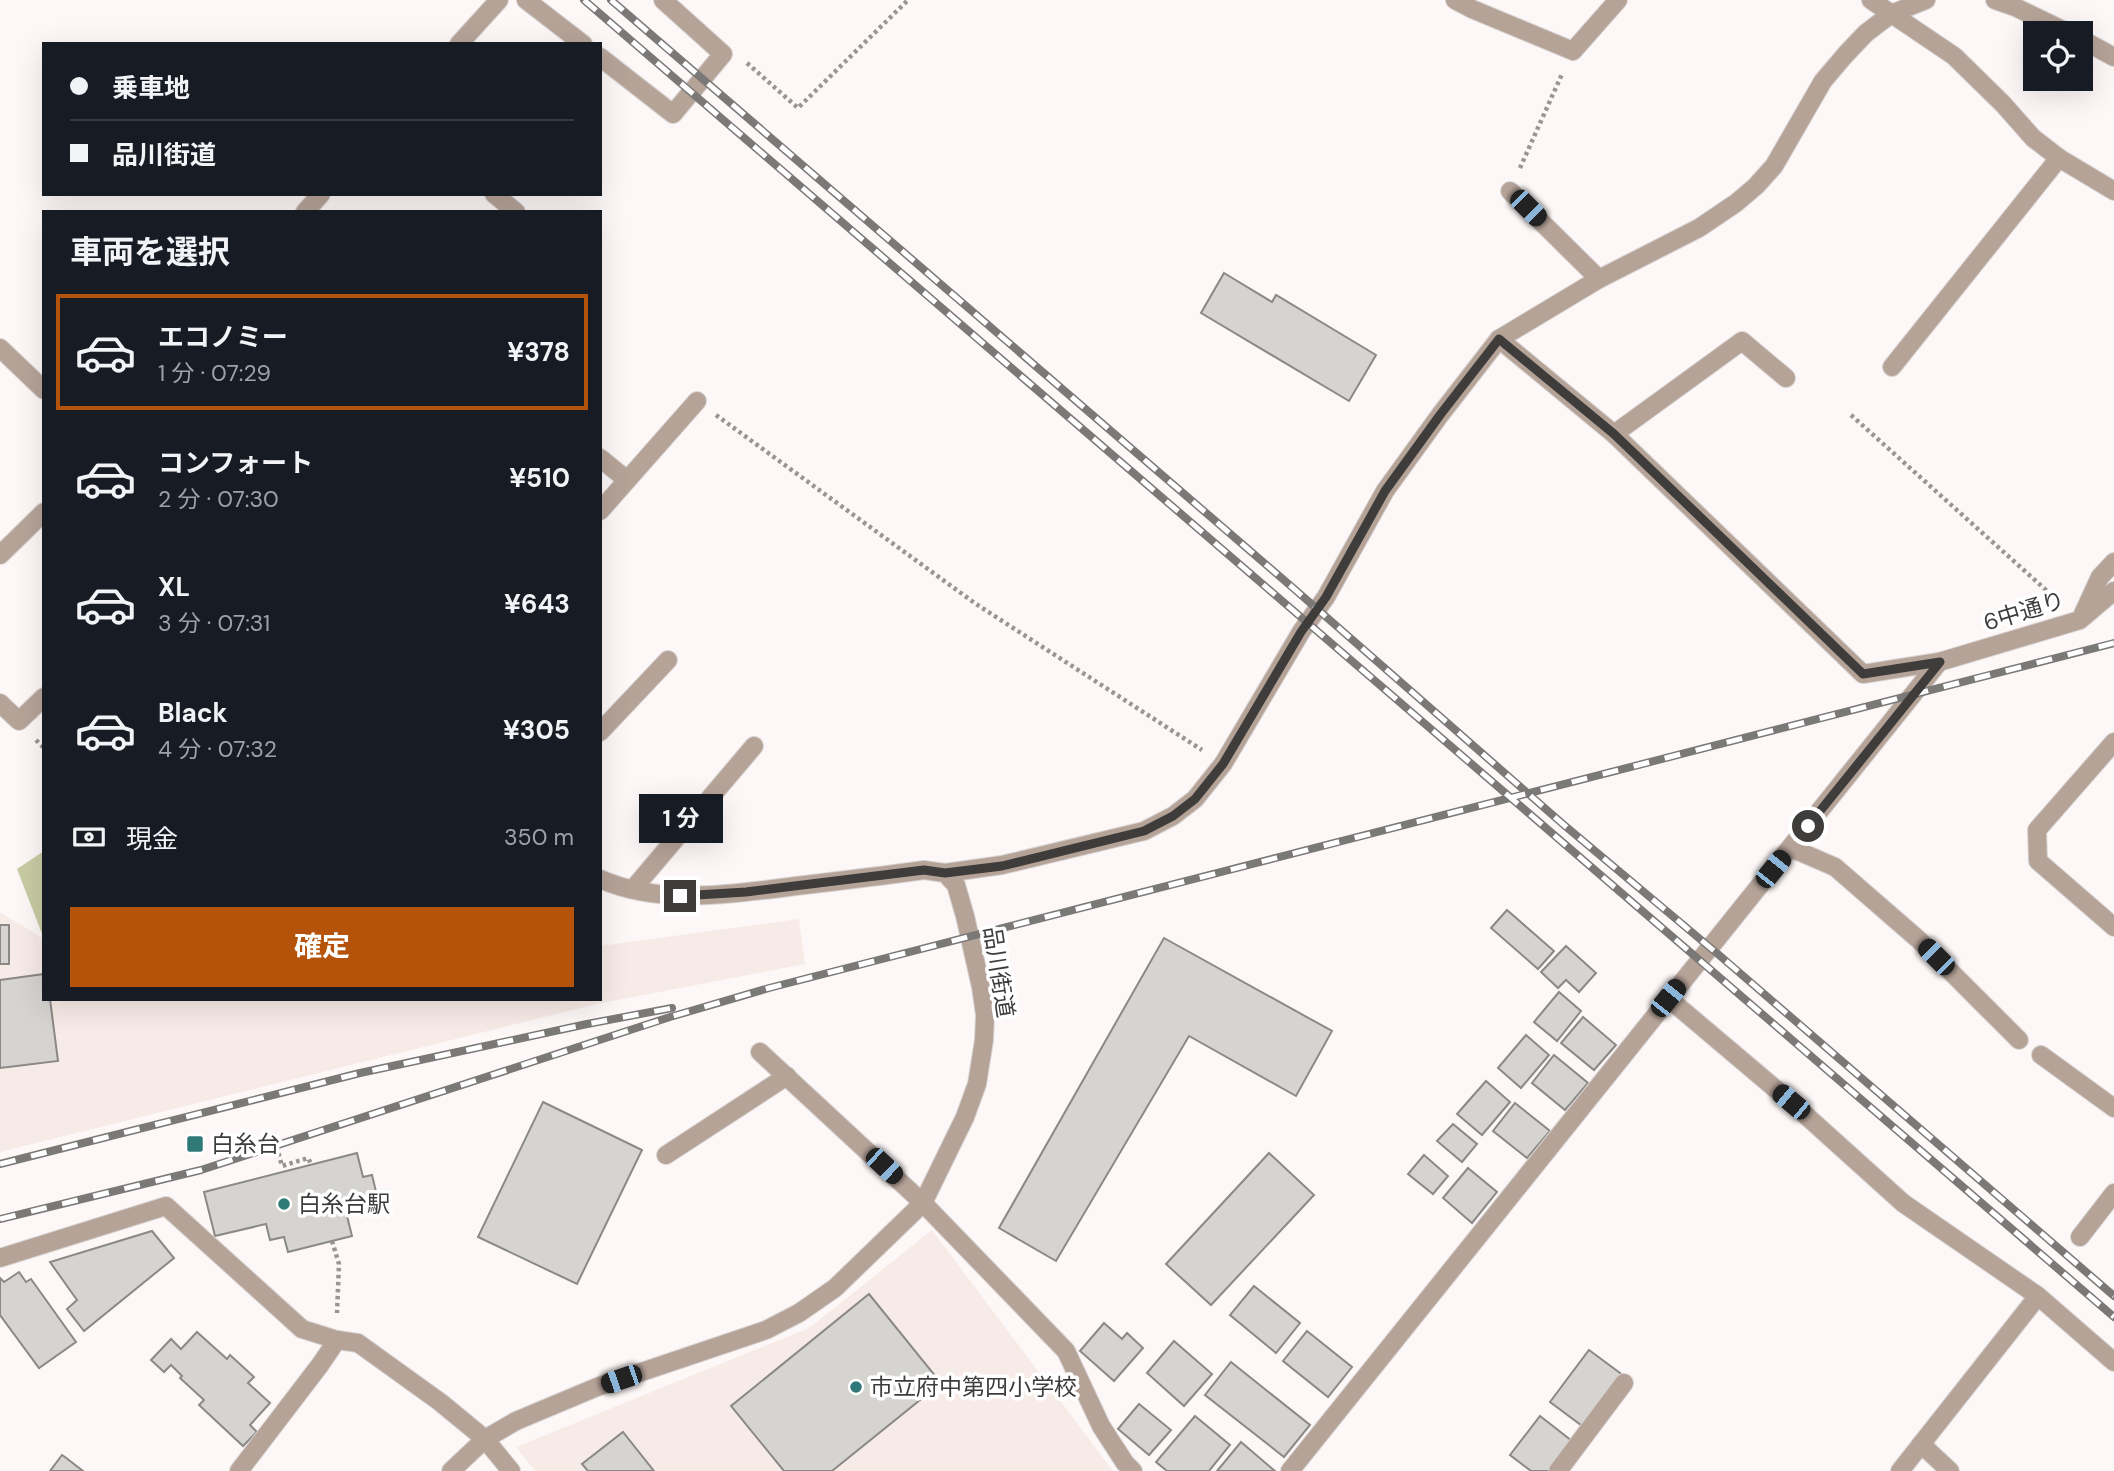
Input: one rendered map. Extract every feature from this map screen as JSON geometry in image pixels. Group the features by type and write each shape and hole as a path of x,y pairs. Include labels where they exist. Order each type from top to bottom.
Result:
{"street":[{"path":"461,42 499,0"},
{"path":"526,0 580,42"},
{"path":"602,59 673,114 723,54 663,0"},
{"path":"1455,0 1573,51 1618,0"},
{"path":"1871,0 1954,56 2033,138 2059,158 2114,191"},
{"path":"602,880 633,889 680,896 746,892 924,870 945,873 1002,866 1144,831 1173,816 1195,799 1223,764 1301,632 1326,597 1385,491 1499,339 1599,279 1699,228 1736,203 1774,166 1823,81 1866,33 1891,14 1926,0"},
{"path":"1995,0 2044,21"},
{"path":"2093,46 2114,57"},
{"path":"1892,367 2059,158"},
{"path":"1510,191 1599,279"},
{"path":"307,210 319,196"},
{"path":"496,196 514,210"},
{"path":"1499,339 1614,434 1742,341 1786,378"},
{"path":"0,348 42,388"},
{"path":"602,509 697,401"},
{"name":"6中通り","path":"1614,434 1863,674 1940,662 2080,620 2114,591"},
{"path":"602,460 627,480"},
{"path":"0,555 42,514"},
{"path":"2080,620 2100,577 2114,562"},
{"path":"602,730 668,660"},
{"path":"1290,1471 1940,662"},
{"path":"0,703 19,721 42,699"},
{"path":"2114,742 2037,830 2038,861 2114,927"},
{"path":"633,889 754,746"},
{"path":"1791,848 1835,867 1919,940 2019,1040"},
{"name":"品川街道","path":"451,1471 485,1438 516,1421 597,1387 766,1330 799,1313 835,1288 923,1203 965,1117 977,1084 984,1040 985,1015 981,987 965,916 956,885 945,873"},
{"path":"1668,998 1791,1102 1903,1203 2038,1296 2114,1362"},
{"path":"760,1052 923,1203 1066,1351 1101,1426 1133,1471"},
{"path":"2041,1055 2114,1108"},
{"path":"666,1155 787,1076"},
{"path":"2080,1237 2114,1193"},
{"path":"0,1258 166,1206 302,1329 337,1340 358,1343 485,1438 511,1471"},
{"path":"1900,1471 2038,1296"},
{"path":"239,1471 337,1340"},
{"path":"1558,1471 1624,1383"},
{"path":"1921,1444 1950,1471"}],"path":[{"path":"723,54 743,60 798,108 908,0"},
{"path":"1510,191 1573,51"},
{"path":"697,401 976,604 1223,764"},
{"path":"1851,415 2080,620"},
{"path":"273,1133 282,1166 308,1158 311,1164"},
{"path":"332,1241 339,1264 337,1340"}],"shaded area":[{"path":"0,912 42,938 42,1001 602,1001 602,946 799,919 805,964 597,1004 0,1152"},
{"name":"市立府中第四小学校","path":"932,1230 1113,1471 535,1471 516,1447 809,1328"}],"green space":[{"path":"42,852 42,934 17,869"}],"building":[{"path":"1224,273 1272,302 1276,295 1376,355 1349,401 1201,313"},
{"path":"1507,910 1554,951 1538,969 1491,928"},
{"path":"0,925 9,925 9,964 0,964"},
{"path":"1164,938 1332,1031 1296,1096 1189,1036 1056,1261 999,1228"},
{"path":"1566,946 1596,973 1579,992 1566,980 1558,988 1541,972"},
{"path":"42,974 42,1001 50,1001 58,1061 0,1068 0,980"},
{"path":"1559,992 1581,1011 1557,1041 1534,1022"},
{"path":"1583,1017 1616,1045 1594,1070 1561,1043"},
{"path":"1526,1035 1549,1055 1521,1088 1498,1068"},
{"path":"1554,1055 1588,1083 1565,1110 1532,1083"},
{"path":"1486,1081 1510,1102 1482,1135 1457,1114"},
{"path":"543,1102 642,1150 577,1284 478,1237"},
{"path":"1515,1103 1550,1131 1527,1158 1493,1131"},
{"path":"1453,1124 1477,1144 1462,1162 1437,1141"},
{"name":"白糸台駅","path":"357,1153 363,1177 372,1175 378,1200 345,1208 352,1236 288,1252 284,1237 270,1240 266,1224 215,1236 204,1192"},
{"path":"1269,1153 1314,1195 1211,1305 1166,1264"},
{"path":"1424,1155 1448,1176 1433,1194 1408,1174"},
{"path":"1468,1168 1497,1192 1472,1223 1443,1198"},
{"path":"152,1231 174,1258 84,1331 67,1309 77,1300 50,1262"},
{"path":"19,1272 26,1282 31,1279 76,1342 39,1368 0,1315 0,1278 4,1282"},
{"path":"1254,1286 1300,1323 1276,1353 1230,1315"},
{"path":"869,1294 941,1383 832,1471 784,1471 731,1406"},
{"path":"1104,1323 1122,1339 1127,1333 1143,1348 1114,1381 1080,1351"},
{"path":"1307,1331 1352,1367 1328,1397 1283,1361"},
{"path":"197,1332 227,1359 230,1355 254,1377 248,1383 270,1403 250,1425 257,1432 243,1446 199,1405 204,1400 180,1378 182,1376 171,1365 164,1372 151,1360 171,1339 181,1349"},
{"path":"1174,1341 1212,1374 1184,1406 1147,1373"},
{"path":"1589,1350 1624,1376 1585,1428 1550,1402"},
{"path":"1231,1362 1310,1425 1284,1457 1205,1395"},
{"path":"1139,1404 1171,1430 1149,1455 1118,1429"},
{"path":"1195,1416 1230,1445 1209,1471 1167,1471 1156,1462"},
{"path":"1540,1416 1572,1441 1549,1471 1531,1471 1510,1455"},
{"path":"623,1432 654,1471 588,1471 582,1464"},
{"path":"1241,1442 1275,1471 1217,1471"},
{"path":"62,1455 65,1457 83,1471 50,1471"}],"railway":[{"path":"584,0 2114,1317"},
{"path":"611,0 1564,825 2114,1296"},
{"path":"0,1219 201,1170 670,1017 769,988 2114,643"},
{"path":"0,1164 360,1073 672,1008"}],"place":[{"name":"白糸台","path":"195,1144"},
{"name":"白糸台駅","path":"284,1204"},
{"name":"市立府中第四小学校","path":"856,1387"}],"route":[{"path":"680,896 746,892 924,870 945,873 1002,866 1144,831 1173,816 1195,799 1223,764 1301,632 1326,597 1385,491 1499,339 1614,434 1863,674 1940,662 1808,826"}]}
